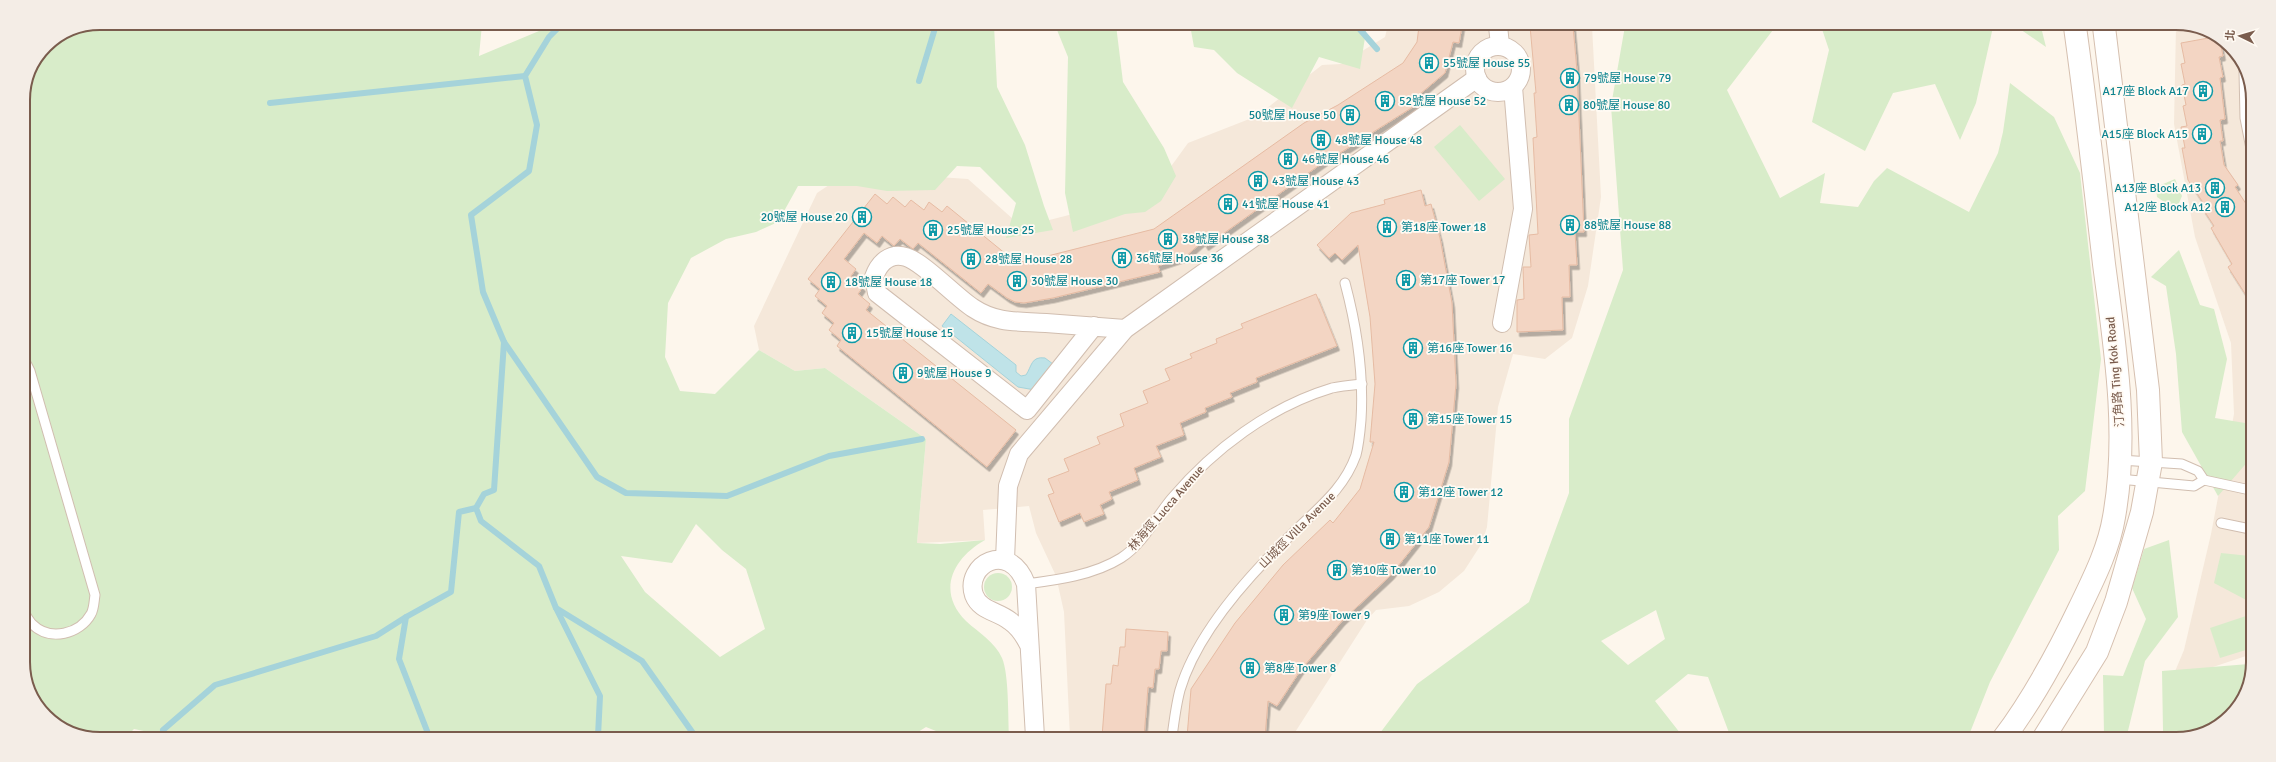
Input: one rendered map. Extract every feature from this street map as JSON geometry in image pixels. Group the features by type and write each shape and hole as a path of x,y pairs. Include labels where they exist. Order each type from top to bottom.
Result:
{"main road":[{"name":"汀角路 Ting Kok Road","path":"2008,732 2018,719 2050,667 2100,566 2114,518 2119,469 2121,412 2075,30"},
{"path":"2047,732 2097,652 2116,602 2142,512 2150,472 2148,390 2104,30"}],"street":[{"path":"1498,30 1500,45"},
{"path":"1502,324 1523,209 1513,87 1521,73 1519,58 1507,47 1500,45 1484,50 1479,55 1476,62 1477,78 1486,89 1493,92 1500,92 1513,87"},
{"path":"1005,560 1008,486 1019,454 1125,329 1477,78"},
{"path":"1094,326 1027,410 877,293 874,277 877,269 886,260 898,256 906,257 973,308 987,316 1018,323 1034,322 1094,326 1125,329"},
{"path":"1029,645 1018,627 1001,615 983,607 974,594 974,578 983,565 998,560 1005,560 1017,566 1026,584 1035,732"}],"lane":[{"path":"2244,85 2246,123"},
{"name":"山城徑 Villa Avenue","path":"1173,732 1181,689 1190,665 1202,643 1245,584 1294,531 1333,496 1350,469 1359,440 1362,384 1359,344 1345,283"},
{"path":"30,371 95,595 92,613 81,627 65,634 48,633 32,625 30,622"},
{"name":"林海徑 Lucca Avenue","path":"1026,584 1082,573 1108,565 1122,557 1145,536 1171,499 1190,478 1232,440 1281,409 1308,397 1333,388 1362,384"},
{"path":"2119,469 2150,472 2182,464 2198,471 2204,480"},
{"path":"2119,469 2150,472 2194,486 2204,480 2246,489"},
{"path":"2221,523 2246,528"}],"shaded area":[{"path":"1387,30 1592,30 1601,197 1588,286 1572,338 1545,359 1513,354 1498,407 1487,527 1482,543 1464,571 1439,592 1409,606 1376,610 1367,620 1295,732 1070,732 1064,612 1056,576 1036,533 1029,506 983,510 985,540 917,543 926,439 825,368 795,371 759,350 754,326 817,193 850,171 968,179 1022,227 1151,194 1188,143 1257,116 1322,65 1341,64 1385,37"},
{"path":"2176,30 2189,31 2207,37 2219,45 2220,56 2231,57 2241,73 2245,87 2246,656 2171,681 2184,650 2211,534 2234,414 2231,343 2195,237 2174,124"}],"green space":[{"path":"96,30 481,30 479,56 539,30 994,30 997,87 1025,145 1053,230 1006,238 1016,203 980,167 957,166 935,190 887,191 857,186 798,186 778,222 756,232 726,239 691,258 668,303 665,357 680,391 715,394 759,350 795,371 825,368 926,439 917,543 940,544 985,540 964,556 952,576 950,587 952,598 957,610 966,621 991,642 1002,658 1006,674 1009,732 938,732 926,727 918,732 148,732 134,729 131,732 100,732 87,731 69,725 54,715 45,705 35,689 31,675 30,96 35,73 42,61 54,47 73,35","holes":["696,524 722,550 746,569 765,629 720,657 645,592 621,556 672,563"]},
{"path":"1057,30 1117,30 1123,82 1164,148 1176,176 1161,201 1145,212 1125,214 1073,232 1065,193 1068,57"},
{"path":"1191,30 1366,30 1360,69 1319,57 1292,108 1237,73 1214,50 1194,47"},
{"path":"1624,30 1773,30 1727,90 1780,198 1825,173 1820,203 1858,207 1874,181 1887,168 1969,212 1998,153 2003,132 2010,83 2054,117 2080,173 2101,359 2085,491 2058,516 2059,550 1990,682 1970,732 1729,732 1708,677 1688,674 1655,701 1679,732 1381,732 1417,684 1529,602 1569,493 1569,419 1623,270 1611,106","holes":["1656,610 1665,639 1628,665 1601,641"]},
{"path":"1822,30 1992,30 1976,103 1960,140 1935,84 1893,93 1865,151 1812,122 1829,50"},
{"path":"2021,30 2042,30 2046,47"},
{"path":"1460,125 1505,179 1479,201 1434,147"},
{"path":"2175,179 2182,196 2176,210 2157,197 2156,187"},
{"path":"2179,250 2200,305 2214,309 2227,359 2215,418 2246,423 2246,464 2218,496 2182,432 2176,354 2166,286 2151,277"},
{"path":"2169,540 2178,617 2145,661 2128,732 2104,732 2103,675 2123,676 2146,619 2132,588 2144,549"},
{"path":"2221,553 2246,556 2246,600 2214,583"},
{"path":"998,573 1008,577 1012,587 1008,597 998,601 988,597 984,587 988,577"},
{"path":"2246,616 2246,650 2220,658 2210,628"},
{"path":"2246,664 2244,680 2239,693 2229,708 2222,715 2207,725 2189,731 2162,732 2162,671"}],"water":[{"path":"951,314 1016,365 1016,372 1021,376 1026,375 1034,360 1045,358 1053,364 1035,390 1018,387 942,326"}],"building":[{"path":"1418,30 1461,30 1459,43 1453,42 1445,73 1420,94 1424,100 1329,160 1328,159 1206,246 1203,241 1185,257 1158,266 1160,272 1053,298 1024,303 1015,302 988,284 981,293 918,243 913,249 900,239 894,246 882,236 877,243 864,233 844,259 856,269 851,276 863,287 858,294 870,304 866,310 1016,430 987,467 837,346 841,340 829,330 834,323 822,313 827,306 815,296 820,289 808,279 875,194 887,204 893,197 905,207 911,200 924,210 929,202 942,212 947,206 1012,259 1024,262 1154,229 1304,123 1338,105 1403,63 1417,42"},
{"path":"1530,30 1573,30 1577,71 1584,232 1575,232 1577,265 1569,265 1570,297 1562,297 1563,330 1517,332 1517,300 1524,299 1523,267 1531,267 1529,235 1538,234 1533,138 1537,137 1534,93 1536,93"},
{"path":"2209,38 2220,46 2220,56 2223,56 2219,57 2223,77 2220,78 2225,119 2220,120 2223,141 2220,141 2224,165 2238,185 2235,187 2246,204 2246,295 2228,267 2232,264 2211,228 2214,226 2203,209 2206,207 2188,180 2182,148 2185,148 2181,127 2187,126 2183,106 2186,105 2182,85 2185,84 2181,64 2185,63 2181,43"},
{"path":"1421,190 1425,206 1431,204 1440,238 1452,303 1456,384 1449,462 1429,527 1391,575 1342,621 1300,671 1277,706 1268,701 1265,732 1187,732 1191,689 1235,623 1283,565 1330,520 1333,523 1360,489 1374,442 1370,442 1375,384 1370,317 1358,245 1342,260 1335,253 1329,258 1317,245 1351,213 1385,204 1384,200"},
{"path":"1316,294 1337,346 1256,378 1257,382 1230,393 1232,397 1205,408 1206,412 1180,423 1184,435 1156,446 1161,457 1134,468 1138,480 1109,492 1112,499 1100,505 1104,514 1084,522 1080,513 1059,522 1048,495 1054,493 1048,479 1069,471 1064,459 1100,444 1097,437 1124,426 1120,414 1148,403 1143,391 1170,380 1165,369 1192,358 1190,354 1217,343 1216,339 1243,328 1241,324"},
{"path":"1126,629 1168,632 1167,651 1161,651 1159,669 1155,669 1153,688 1148,687 1144,732 1102,732 1106,684 1111,684 1113,665 1118,666 1120,647 1125,647"}],"waterway":[{"path":"556,30 549,37 525,76 537,125 529,171 471,215 483,292 504,342 494,490 484,494 476,508 481,521 539,566 556,608 642,661 692,732"},
{"path":"919,81 934,30"},
{"path":"1360,30 1377,49"},
{"path":"270,103 525,76"},
{"path":"504,342 597,477 626,493 727,496 829,456 922,439"},
{"path":"427,732 399,659 406,617 451,592 459,512 476,508"},
{"path":"556,608 600,696 598,732"},
{"path":"163,730 215,685 376,636 406,617"}],"place":[{"name":"55號屋 House 55","path":"1429,63"},
{"name":"79號屋 House 79","path":"1570,78"},
{"name":"A17座 Block A17","path":"2203,91"},
{"name":"52號屋 House 52","path":"1385,101"},
{"name":"80號屋 House 80","path":"1569,105"},
{"name":"50號屋 House 50","path":"1350,115"},
{"name":"A15座 Block A15","path":"2202,134"},
{"name":"48號屋 House 48","path":"1321,140"},
{"name":"46號屋 House 46","path":"1288,159"},
{"name":"43號屋 House 43","path":"1258,181"},
{"name":"A13座 Block A13","path":"2215,188"},
{"name":"41號屋 House 41","path":"1228,204"},
{"name":"A12座 Block A12","path":"2225,207"},
{"name":"20號屋 House 20","path":"862,217"},
{"name":"88號屋 House 88","path":"1570,225"},
{"name":"第18座 Tower 18","path":"1387,227"},
{"name":"25號屋 House 25","path":"933,230"},
{"name":"38號屋 House 38","path":"1168,239"},
{"name":"36號屋 House 36","path":"1122,258"},
{"name":"28號屋 House 28","path":"971,259"},
{"name":"第17座 Tower 17","path":"1406,280"},
{"name":"30號屋 House 30","path":"1017,281"},
{"name":"18號屋 House 18","path":"831,282"},
{"name":"15號屋 House 15","path":"852,333"},
{"name":"第16座 Tower 16","path":"1413,348"},
{"name":"9號屋 House 9","path":"903,373"},
{"name":"第15座 Tower 15","path":"1413,419"},
{"name":"第12座 Tower 12","path":"1404,492"},
{"name":"第11座 Tower 11","path":"1390,539"},
{"name":"第10座 Tower 10","path":"1337,570"},
{"name":"第9座 Tower 9","path":"1284,615"},
{"name":"第8座 Tower 8","path":"1250,668"}]}
